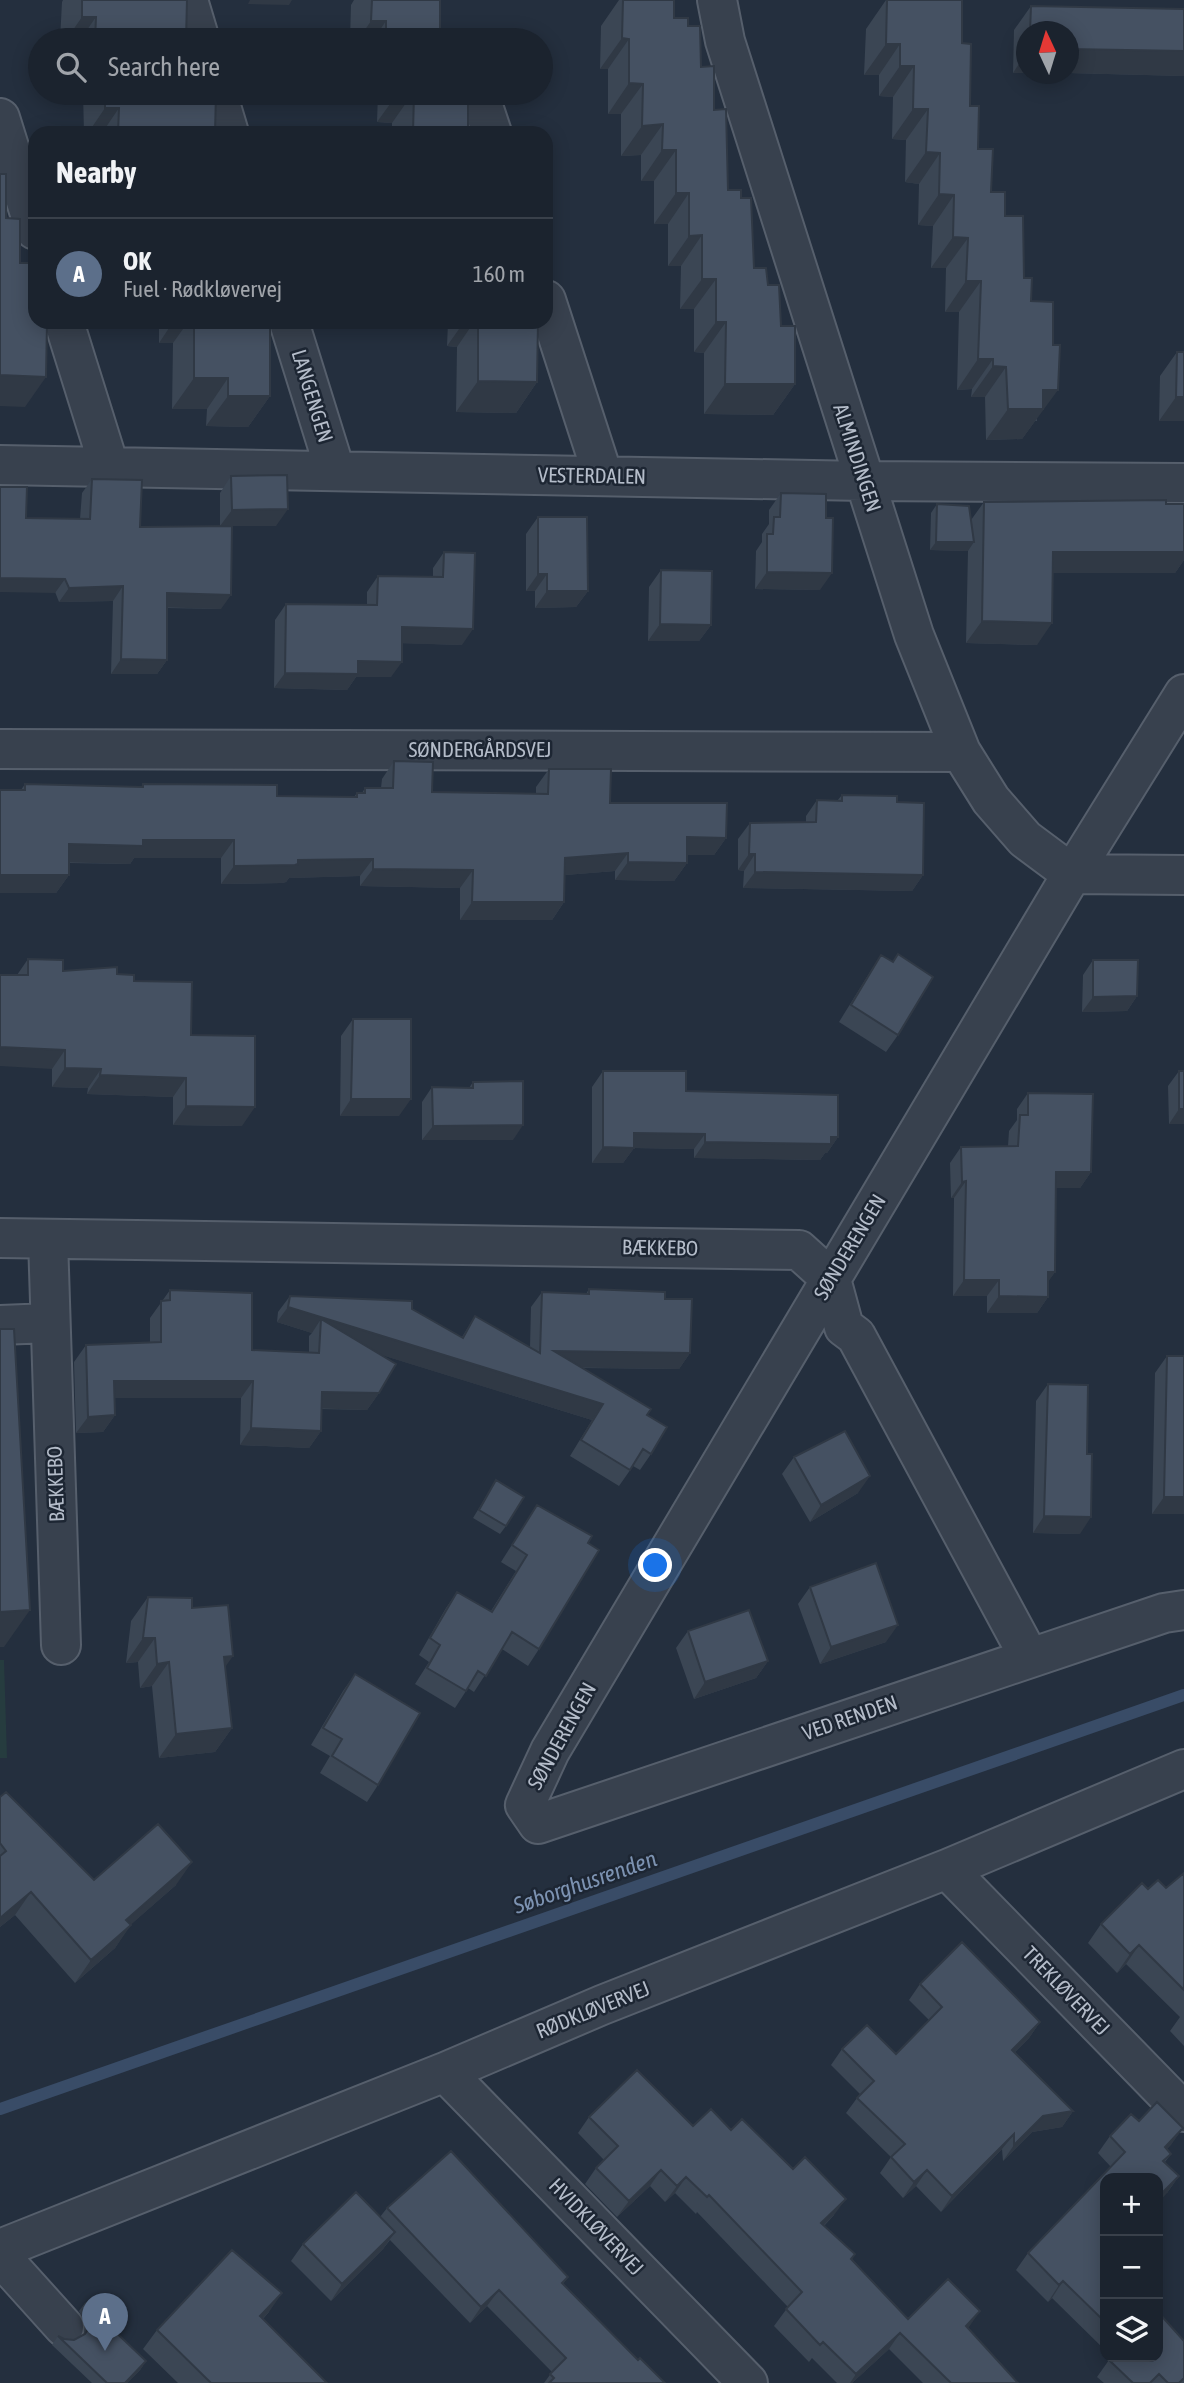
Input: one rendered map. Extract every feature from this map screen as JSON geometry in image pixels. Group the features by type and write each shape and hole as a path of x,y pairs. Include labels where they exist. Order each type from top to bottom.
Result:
{"street":[{"path":"188,0 196,28"},
{"name":"ALMINDINGEN","path":"717,0 725,41 864,481 914,635 961,752 991,800 1025,839 1072,874"},
{"path":"221,105 227,126"},
{"path":"483,105 490,126"},
{"path":"0,118 28,208"},
{"path":"553,322 603,476"},
{"path":"66,329 109,466"},
{"name":"LANGENGEN","path":"291,329 335,470"},
{"name":"VESTERDALEN","path":"0,465 864,481 1184,483"},
{"name":"SØNDERENGEN","path":"525,1805 550,1751 1072,874 1184,694"},
{"name":"SØNDERGÅRDSVEJ","path":"0,748 961,752"},
{"path":"1072,874 1184,875"},
{"name":"BÆKKEBO","path":"0,1238 799,1250 831,1279"},
{"name":"BÆKKEBO","path":"48,1239 61,1645"},
{"path":"831,1279 844,1327 856,1336 1029,1657"},
{"path":"0,1325 50,1323"},
{"name":"VED RENDEN","path":"525,1805 538,1824 1029,1657 1164,1613 1184,1610"},
{"name":"RØDKLØVERVEJ","path":"0,2249 445,2072 602,2005 947,1869 1184,1769"},
{"name":"TREKLØVERVEJ","path":"947,1869 1184,2112"},
{"name":"HVIDKLØVERVEJ","path":"445,2072 748,2383"},
{"path":"0,2256 64,2327"}],"green space":[{"path":"0,1660 4,1660 7,1758 0,1758"}],"building":[{"path":"82,0 187,0 186,28 96,28 96,17 82,17"},
{"path":"372,0 440,0 440,28 386,28 386,21 371,21"},
{"path":"623,0 674,0 674,18 688,18 688,26 700,26 701,67 714,66 714,110 726,109 728,190 741,190 741,198 751,198 754,268 766,268 768,285 779,285 781,326 795,326 795,384 725,384 726,322 716,322 716,279 702,279 702,235 689,236 689,193 676,193 676,150 662,150 663,124 642,126 643,84 629,83 629,39 622,38"},
{"path":"887,0 962,0 962,43 971,44 970,106 979,106 978,149 993,149 991,192 1005,192 1005,216 1023,216 1024,278 1032,278 1031,301 1053,302 1053,345 1060,345 1058,390 1043,390 1043,409 1008,409 1006,367 993,366 993,359 978,359 981,281 966,281 968,238 953,237 954,195 939,194 940,153 926,152 928,109 913,109 914,66 900,66 900,44 886,44"},
{"path":"1031,6 1184,9 1184,51 1079,49 1079,21 1030,21"},
{"path":"105,105 216,105 215,126 118,126 119,108 105,108"},
{"path":"414,105 468,105 468,126 413,126"},
{"path":"0,174 6,174 6,218 20,219 20,263 28,263 28,329 47,329 46,377 0,375"},
{"path":"194,329 270,329 270,396 228,396 228,378 194,378"},
{"path":"478,329 538,329 537,382 478,381"},
{"path":"1177,352 1184,352 1184,397 1176,397"},
{"path":"287,475 288,509 232,510 231,476"},
{"path":"92,479 142,480 140,527 232,526 231,595 167,593 167,660 121,659 123,586 69,588 65,579 0,578 0,487 27,487 26,518 90,519"},
{"path":"781,493 826,494 826,518 833,518 832,573 767,572 767,534 773,534 774,517 780,517"},
{"path":"1166,500 1166,504 1184,504 1184,552 1053,552 1052,623 982,621 984,502"},
{"path":"937,504 969,506 974,542 936,542"},
{"path":"538,517 587,517 588,591 547,591 547,574 538,574"},
{"path":"444,552 475,553 473,629 402,627 402,662 358,661 358,674 285,673 286,604 377,605 378,576 443,577"},
{"path":"661,570 712,571 711,625 660,624"},
{"path":"394,761 433,762 432,792 548,794 549,769 611,769 610,803 727,803 726,838 687,837 687,863 628,862 628,853 565,858 564,902 472,902 473,870 373,869 373,859 298,860 295,865 234,866 234,840 143,840 143,846 69,844 69,875 0,875 0,790 25,790 25,784 143,787 143,784 277,785 277,796 357,797 357,793 365,793 365,788 393,788"},
{"path":"842,795 897,796 897,802 924,803 923,875 755,872 755,854 749,854 750,823 816,822 817,800 842,801"},
{"path":"898,954 933,977 898,1035 851,1005 881,955 893,962"},
{"path":"28,959 63,960 63,971 117,967 117,974 134,975 134,981 192,982 191,1035 255,1036 255,1107 186,1106 186,1078 100,1075 101,1069 65,1068 65,1050 0,1047 0,975 28,975"},
{"path":"1093,960 1138,960 1137,996 1093,997"},
{"path":"353,1019 411,1019 411,1099 351,1099"},
{"path":"603,1071 686,1071 686,1091 838,1095 838,1137 831,1137 831,1144 705,1142 705,1134 634,1133 634,1148 603,1147"},
{"path":"1179,1071 1184,1071 1184,1109 1179,1109"},
{"path":"523,1081 523,1125 433,1126 432,1087 473,1088 473,1082"},
{"path":"1028,1093 1093,1094 1091,1172 1056,1172 1055,1272 1048,1272 1048,1297 999,1296 999,1280 964,1280 966,1181 962,1182 961,1147 1018,1146 1020,1115 1028,1115"},
{"path":"589,1289 665,1292 665,1299 692,1299 690,1353 554,1351 651,1409 647,1415 667,1427 651,1454 643,1449 630,1470 581,1440 603,1404 288,1307 290,1296 412,1301 412,1309 463,1338 475,1316 540,1353 542,1292 589,1294"},
{"path":"170,1290 252,1293 252,1350 319,1353 321,1319 396,1364 379,1393 322,1392 321,1431 251,1428 253,1381 114,1381 115,1415 88,1417 86,1345 161,1342 161,1301 170,1300"},
{"path":"0,1329 14,1329 30,1610 0,1612"},
{"path":"1167,1356 1184,1356 1184,1497 1164,1497"},
{"path":"1048,1384 1088,1385 1087,1454 1092,1454 1091,1517 1044,1516"},
{"path":"845,1431 870,1476 821,1505 794,1457"},
{"path":"496,1480 524,1497 506,1526 479,1510"},
{"path":"537,1505 592,1536 588,1543 599,1550 539,1649 512,1632 486,1676 478,1671 466,1691 427,1668 440,1645 430,1638 457,1592 492,1612 527,1555 512,1545"},
{"path":"876,1563 898,1625 831,1647 810,1587"},
{"path":"148,1597 192,1598 192,1608 228,1605 233,1656 224,1657 232,1728 176,1734 169,1662 157,1664 155,1638 143,1638"},
{"path":"749,1610 768,1661 705,1682 688,1631"},
{"path":"355,1674 420,1713 378,1785 332,1756 342,1739 323,1728"},
{"path":"6,1792 94,1880 158,1824 192,1862 126,1920 131,1925 91,1960 31,1892 0,1918 0,1856 6,1851 0,1843 0,1797"},
{"path":"1184,1873 1184,1990 1139,1945 1130,1954 1101,1924 1142,1883 1148,1889 1158,1880 1166,1888"},
{"path":"962,1942 1040,2022 1012,2050 1073,2111 1043,2116 1014,2145 1014,2134 952,2196 927,2170 914,2182 891,2157 905,2144 857,2098 874,2081 842,2049 867,2025 896,2054 942,2007 920,1984"},
{"path":"637,2070 693,2126 711,2109 731,2130 742,2119 793,2169 805,2157 846,2199 821,2223 855,2254 851,2259 908,2319 948,2279 980,2311 966,2326 1018,2383 951,2383 900,2333 856,2374 823,2342 820,2345 786,2309 802,2292 709,2195 707,2197 686,2177 677,2186 661,2170 629,2201 596,2168 618,2146 589,2117"},
{"path":"1157,2102 1183,2128 1165,2147 1171,2154 1163,2161 1179,2176 1163,2192 1163,2173 1105,2173 1125,2152 1110,2136 1131,2114 1139,2121"},
{"path":"451,2151 568,2277 562,2283 638,2360 640,2358 665,2383 549,2383 554,2378 550,2374 566,2358 499,2290 481,2307 387,2208"},
{"path":"1100,2178 1100,2317 1063,2281 1059,2285 1028,2253"},
{"path":"356,2192 395,2232 342,2284 303,2244"},
{"path":"232,2250 282,2293 260,2316 327,2383 211,2383 157,2330"},
{"path":"85,2303 146,2361 125,2383 107,2383 58,2336 74,2340 85,2334 91,2324 92,2314"},
{"path":"1163,2318 1184,2341 1184,2378 1179,2383 1168,2383 1159,2374 1150,2383 1133,2383 1111,2362 1163,2362"}],"waterway":[{"name":"Søborghusrenden","path":"0,2109 1184,1695"}],"place":[{"name":"OK","path":"105,2351"}]}
